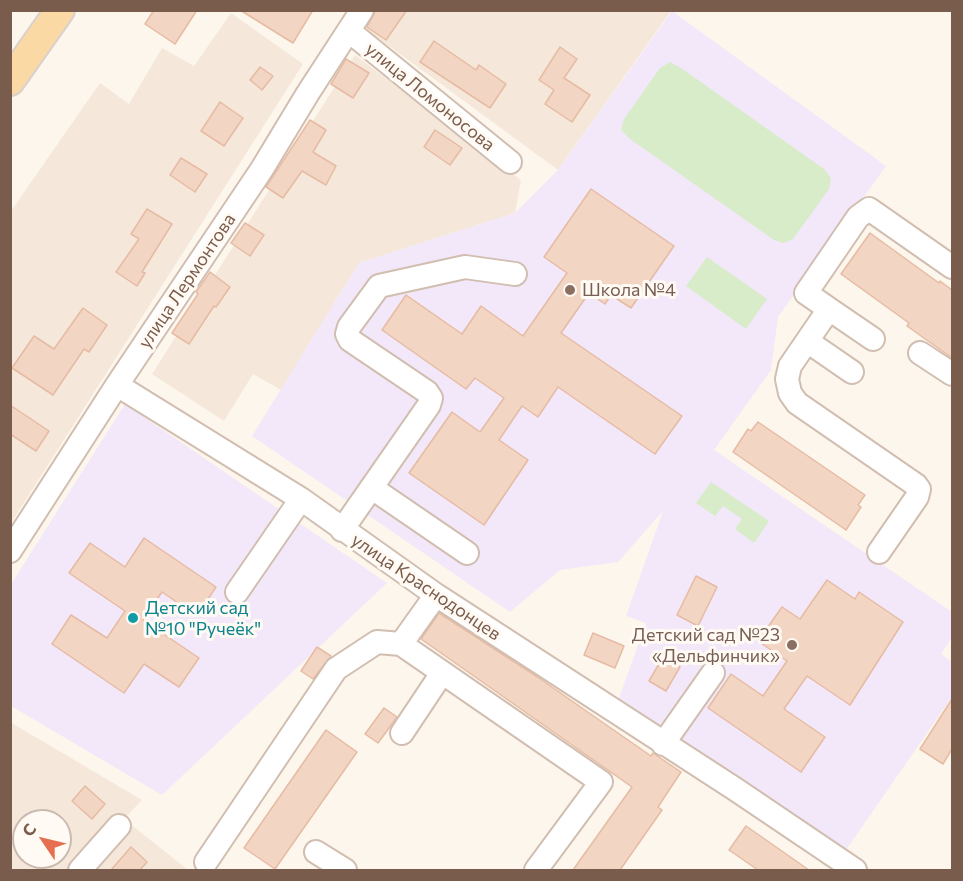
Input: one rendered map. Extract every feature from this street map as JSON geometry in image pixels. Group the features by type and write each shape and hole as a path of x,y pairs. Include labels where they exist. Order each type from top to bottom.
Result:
{"main road":[{"path":"15,64 60,10"}],"street":[{"name":"улица Лермонтова","path":"10,551 117,385 262,169 362,10"},
{"name":"улица Ломоносова","path":"349,31 510,162"},
{"path":"873,339 806,293 858,216 869,209 952,267"},
{"path":"342,530 429,405 430,398 427,392 350,340 347,334 349,327 379,286 465,267 515,274"},
{"path":"829,309 790,366 787,379 790,393 797,403 919,489 917,497 879,552"},
{"path":"807,341 852,372"},
{"path":"920,353 952,374"},
{"name":"улица Краснодонцев","path":"117,385 301,499 436,595 735,789 855,870"},
{"path":"372,488 466,553"},
{"path":"237,592 301,499"},
{"path":"401,644 436,595"},
{"path":"206,862 336,669 377,642 401,644 601,782 536,870"},
{"path":"402,733 442,673"},
{"path":"663,744 713,673"},
{"path":"80,870 119,826"},
{"path":"316,852 345,870"}],"shaded area":[{"path":"377,11 671,11 558,170 366,29"},
{"name":"Школа №4","path":"672,11 886,166 778,317 771,370 714,450 952,612 952,637 941,654 952,662 952,697 846,850 619,698 646,623 626,616 663,511 618,562 560,570 510,612 252,436 359,263 515,213 558,170"},
{"path":"231,13 303,64 11,523 11,211 100,83 129,104 162,48 194,66"},
{"path":"355,55 521,180 515,213 359,263 281,390 253,374 224,421 152,374"},
{"path":"125,404 387,583 162,795 11,706 10,586"},
{"path":"10,722 142,800 124,819 188,870 11,870"}],"green space":[{"path":"670,62 824,169 831,178 829,189 793,239 783,243 774,240 630,139 621,130 624,119 660,68"},
{"path":"707,257 767,299 746,329 686,286"},
{"path":"711,482 769,521 754,543 735,529 742,519 723,506 715,516 696,503"}],"building":[{"path":"154,10 197,10 175,44 145,24"},
{"path":"240,10 313,10 293,43"},
{"path":"376,10 407,10 386,40 367,27"},
{"path":"434,41 476,70 479,65 506,84 490,108 420,62"},
{"path":"560,47 577,59 564,78 590,95 572,122 545,104 554,90 539,80"},
{"path":"346,59 369,73 353,98 331,84"},
{"path":"260,67 273,76 262,90 250,80"},
{"path":"220,102 243,118 224,146 201,131"},
{"path":"310,120 326,130 313,152 336,166 326,185 302,171 283,198 266,187"},
{"path":"435,130 462,148 450,165 424,147"},
{"path":"181,158 207,174 195,192 170,175"},
{"path":"591,189 674,246 631,308 611,295 605,304 589,293 561,333 682,416 655,454 558,387 538,417 522,406 499,440 528,460 484,525 409,473 452,412 480,432 504,398 475,378 466,389 382,330 406,295 462,334 481,306 523,336 567,273 544,257"},
{"path":"147,209 172,224 142,272 145,273 137,286 116,272 139,239 131,234"},
{"path":"245,223 264,235 250,256 231,243"},
{"path":"870,233 952,290 952,358 907,326 909,323 841,274"},
{"path":"210,272 230,287 216,307 214,306 189,344 172,333"},
{"path":"83,308 107,325 89,352 84,349 53,395 12,368 34,336 54,349"},
{"path":"10,405 49,431 36,451 10,434"},
{"path":"758,422 865,495 858,505 861,507 846,530 733,452 748,429 751,431"},
{"name":"Детский сад №10 \"Ручеёк\"","path":"144,538 216,587 197,616 162,592 143,620 199,658 179,687 144,664 124,693 52,644 71,615 107,638 125,611 69,573 90,543 125,567"},
{"path":"696,576 717,587 698,626 677,615"},
{"path":"827,580 855,599 859,592 903,622 850,705 807,676 784,709 825,737 801,772 708,708 731,674 763,696 787,661 758,641 782,607 800,619"},
{"path":"439,613 536,676 651,756 653,753 681,772 658,807 662,810 620,870 573,870 632,787 421,639"},
{"path":"593,633 624,646 615,668 584,655"},
{"path":"317,647 331,656 313,679 301,671"},
{"path":"663,657 680,667 666,691 649,681"},
{"path":"952,699 952,749 943,764 920,749"},
{"path":"384,708 397,717 378,743 365,734"},
{"path":"326,730 357,752 275,869 244,848"},
{"path":"85,786 105,804 92,819 72,801"},
{"path":"746,826 809,870 758,870 729,850"},
{"path":"131,847 147,862 140,870 111,870"}],"place":[{"name":"Школа №4","path":"570,290"},
{"name":"Детский сад №10 \"Ручеёк\"","path":"133,618"},
{"name":"Детский сад №23 «Дельфинчик»","path":"792,645"}]}
